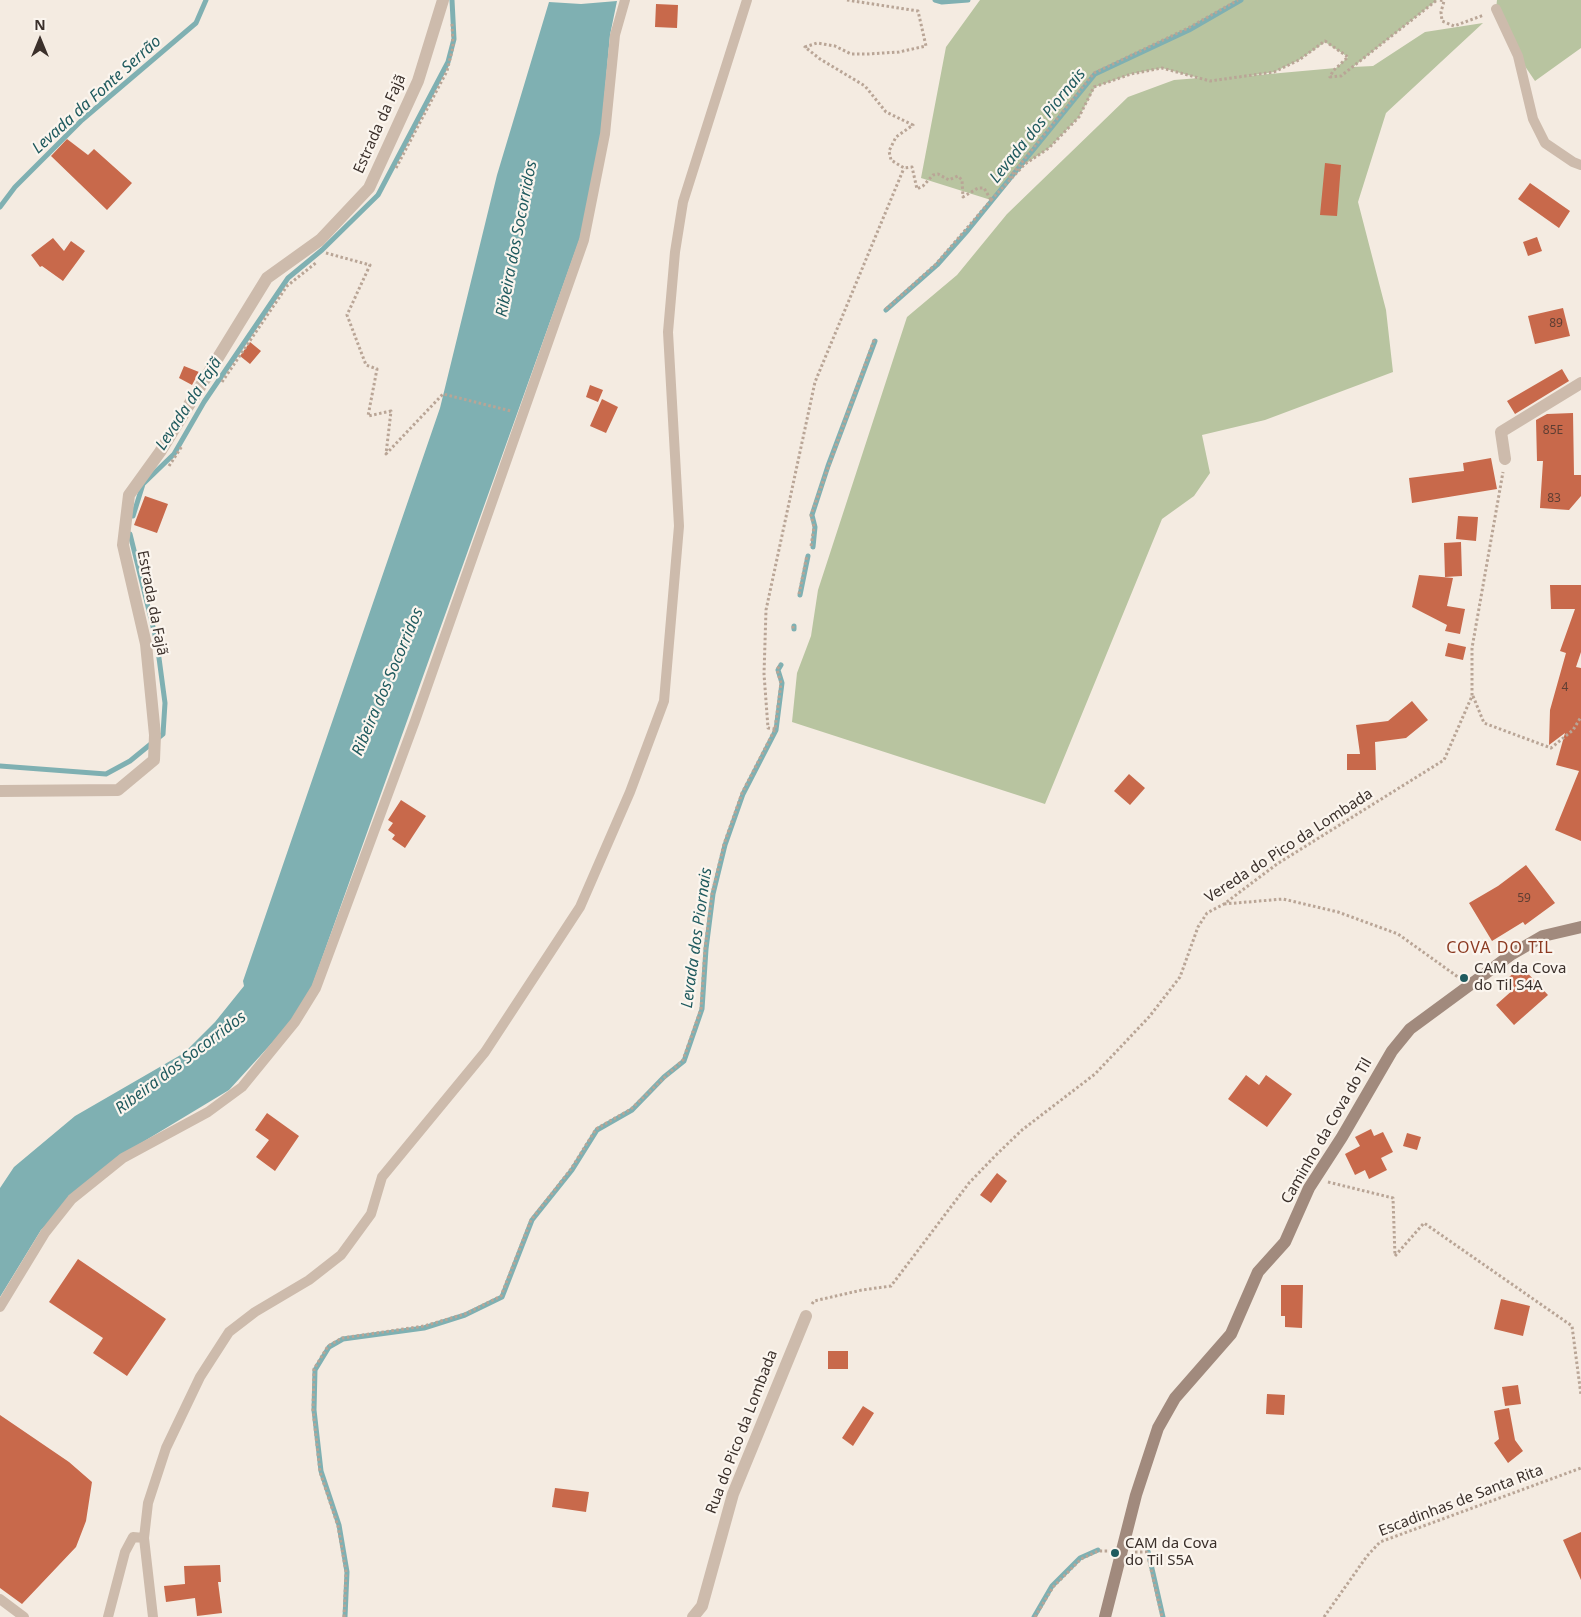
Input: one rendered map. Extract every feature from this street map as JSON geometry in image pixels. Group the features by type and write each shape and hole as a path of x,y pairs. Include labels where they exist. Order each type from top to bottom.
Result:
{"street":[{"name":"Estrada da Fajã","path":"0,791 118,790 154,760 155,736 146,644 123,545 129,495 160,452 267,278 320,240 369,188 418,81 443,0"},
{"path":"1505,459 1501,432 1581,383"},
{"name":"Caminho da Cova do Til","path":"1105,1617 1121,1552 1158,1428 1181,1391 1231,1334 1258,1272 1285,1242 1316,1178 1392,1051 1410,1029 1512,954 1544,936 1581,926"},
{"name":"Rua do Pico da Lombada","path":"693,1617 702,1606 733,1494 806,1316"}],"lane":[{"path":"0,1307 45,1233 72,1199 123,1158 208,1112 242,1087 295,1022 316,988 415,721 525,414 584,240 605,134 615,35 625,0"},
{"path":"153,1617 144,1538 148,1503 166,1448 205,1369 230,1332 255,1312 309,1280 341,1255 371,1214 382,1177 485,1052 580,907 630,792 664,701 679,526 668,332 675,252 683,202 747,0"},
{"path":"1496,9 1518,56 1533,119 1545,143 1573,162 1581,165"},
{"path":"108,1617 125,1552 133,1537 144,1538"},
{"path":"0,1599 24,1617"}],"path":[{"path":"847,0 918,11 926,46 899,52 868,54 851,54 835,46 817,42 805,47 820,59 865,86 886,112 913,125 896,137 889,152 891,160 904,168 912,167 917,189 923,186 933,175 938,174 949,180 958,176 962,180 963,197 978,188 984,188 991,200"},
{"path":"886,310 936,264 967,229 1094,73 1188,28 1238,0"},
{"path":"991,200 1025,164 1049,148 1079,117 1094,87 1131,74 1162,68 1210,81 1274,72 1299,60 1325,42 1348,57 1333,71 1330,78 1341,76 1438,0 1444,1 1441,12 1442,21 1454,26 1496,9"},
{"path":"395,170 447,70 453,47 451,14"},
{"path":"775,729 768,728 764,674 766,610 813,391 904,168"},
{"path":"320,240 322,250 325,253 370,265 347,315 366,365 377,369 368,416 391,411 386,454 443,394 525,414"},
{"path":"219,387 287,286 321,259 332,246"},
{"path":"812,546 814,527 810,515 874,340"},
{"path":"167,468 173,462 186,440"},
{"name":"Vereda do Pico da Lombada","path":"806,1316 814,1301 862,1290 891,1286 970,1183 1022,1130 1095,1074 1149,1016 1180,977 1198,927 1208,913 1224,904 1277,864 1444,760 1472,696 1472,648 1505,459"},
{"path":"799,594 806,555"},
{"path":"344,1617 346,1572 338,1526 320,1472 313,1410 314,1369 328,1346 342,1338 424,1326 465,1314 501,1296 531,1220 571,1169 596,1129 631,1109 683,1060 701,1008 704,949 712,894 724,844 742,793 775,729 781,682 777,670 780,664"},
{"path":"1472,696 1484,723 1551,748 1573,730 1581,717"},
{"path":"1224,904 1283,899 1338,912 1398,934 1468,985"},
{"path":"1316,1178 1393,1198 1395,1256 1424,1223 1572,1326 1581,1395"},
{"name":"Escadinhas de Santa Rita","path":"1324,1617 1367,1556 1380,1542 1581,1468"},
{"path":"1035,1617 1053,1587 1081,1559 1098,1551 1147,1552 1162,1617"}],"green space":[{"path":"980,0 1437,0 1353,67 1373,66 1425,32 1483,23 1386,113 1358,202 1386,310 1393,372 1265,420 1202,435 1210,473 1194,496 1162,519 1045,804 792,722 797,673 811,636 818,590 907,317 957,275 1007,214 1128,97 1174,80 1199,78 1162,68 1131,74 1095,87 1079,117 1049,148 1025,164 991,200 921,178 946,47","holes":["1325,42 1348,57 1336,68 1247,76 1274,72 1299,60"]},
{"path":"1497,0 1581,0 1581,48 1535,81 1518,56 1496,9"}],"water":[{"name":"Ribeira dos Socorridos","path":"617,1 610,35 601,134 580,238 311,989 292,1021 229,1090 123,1154 41,1230 0,1297 0,1188 14,1167 75,1116 184,1053 215,1022 244,986 243,981 440,408 497,175 549,2 581,4"}],"building":[{"path":"656,4 678,5 677,28 655,27"},
{"path":"67,139 88,155 94,149 132,183 107,210 51,156"},
{"path":"1325,163 1341,165 1337,216 1320,215"},
{"path":"1530,183 1570,211 1559,228 1518,199"},
{"path":"1537,237 1542,251 1528,256 1523,242"},
{"path":"53,238 64,251 71,241 85,251 63,281 42,266 40,267 31,255"},
{"path":"1563,308 1570,336 1535,344 1528,316"},
{"path":"250,342 261,351 250,364 240,356"},
{"path":"184,366 199,372 192,385 179,378"},
{"path":"1562,369 1569,381 1515,414 1507,401"},
{"path":"590,385 603,390 598,402 586,397"},
{"path":"602,399 618,407 606,433 590,426"},
{"path":"1573,413 1574,475 1581,475 1581,496 1569,510 1540,508 1543,461 1537,461 1536,420 1547,414"},
{"path":"1491,458 1497,489 1412,503 1409,478 1464,471 1463,463"},
{"path":"145,496 168,504 157,533 134,525"},
{"path":"1458,516 1478,517 1476,541 1456,539"},
{"path":"1461,542 1462,576 1445,577 1444,543"},
{"path":"1419,575 1453,578 1447,606 1465,609 1460,634 1445,631 1447,625 1412,607"},
{"path":"1550,585 1581,585 1581,652 1576,667 1581,668 1581,841 1555,830 1579,771 1556,765 1565,733 1549,745 1550,710 1566,653 1560,651 1575,609 1551,609"},
{"path":"1448,643 1466,647 1463,660 1445,656"},
{"path":"1412,701 1428,720 1406,738 1375,742 1376,770 1347,770 1347,754 1360,754 1356,725 1388,721"},
{"path":"1129,774 1145,788 1130,805 1114,791"},
{"path":"401,800 426,816 405,848 392,839 395,835 388,830 393,823 388,820"},
{"path":"1526,865 1555,903 1525,925 1523,922 1492,941 1469,903 1498,886"},
{"path":"1521,966 1548,995 1514,1025 1496,1005 1515,988 1507,979"},
{"path":"1246,1075 1259,1085 1266,1075 1292,1094 1267,1127 1228,1099"},
{"path":"267,1113 299,1136 275,1171 256,1157 269,1140 255,1130"},
{"path":"1371,1129 1374,1136 1383,1132 1393,1152 1381,1158 1387,1170 1369,1179 1365,1170 1355,1175 1345,1154 1360,1146 1355,1137"},
{"path":"1407,1133 1421,1137 1417,1150 1403,1146"},
{"path":"997,1173 1007,1181 991,1203 980,1195"},
{"path":"78,1259 166,1319 127,1376 93,1353 103,1338 49,1302"},
{"path":"1281,1285 1303,1285 1302,1328 1285,1327 1285,1316 1281,1316"},
{"path":"1501,1299 1530,1306 1523,1336 1494,1329"},
{"path":"828,1351 848,1351 848,1369 828,1369"},
{"path":"1518,1385 1521,1404 1505,1406 1502,1387"},
{"path":"1267,1394 1285,1395 1284,1415 1266,1414"},
{"path":"863,1406 874,1413 853,1446 842,1438"},
{"path":"1509,1408 1515,1440 1523,1451 1508,1463 1494,1443 1499,1439 1494,1411"},
{"path":"0,1415 69,1462 92,1482 86,1521 76,1547 22,1604 0,1588"},
{"path":"555,1488 589,1492 586,1512 552,1507"},
{"path":"1581,1532 1581,1580 1563,1540"},
{"path":"220,1565 221,1582 218,1582 222,1613 197,1616 195,1598 166,1602 164,1586 185,1584 184,1566"}],"waterway":[{"name":"Levada da Fonte Serrão","path":"0,207 15,187 82,120 196,23 206,0"},
{"name":"Levada da Fajã","path":"133,516 143,484 174,454 204,402 288,278 322,250 378,195 448,62 454,39 452,0"},
{"path":"935,0 942,2 968,0"},
{"name":"Levada dos Piornais","path":"886,310 937,265 968,230 1095,74 1189,30 1241,0"},
{"name":"Levada dos Piornais","path":"813,547 815,527 812,515 828,466 875,341"},
{"name":"Levada da Fajã","path":"0,766 106,774 130,761 163,734 165,703 157,643 130,534"},
{"name":"Levada dos Piornais","path":"800,595 808,556"},
{"name":"Levada dos Piornais","path":"345,1617 347,1572 339,1525 321,1471 314,1410 315,1370 329,1347 343,1339 424,1328 465,1315 502,1297 532,1220 572,1170 597,1130 632,1110 664,1077 684,1061 702,1009 706,949 713,894 725,845 743,794 776,730 782,683 778,670 781,665"},
{"name":"Levada dos Piornais","path":"1034,1617 1052,1586 1080,1558 1098,1550"},
{"name":"Levada dos Piornais","path":"1148,1551 1163,1617"}],"place":[{"name":"CAM da Cova do Til S4A","path":"1464,978"},
{"name":"CAM da Cova do Til S5A","path":"1115,1553"}],"district":[{"name":"COVA DO TIL","path":"1500,948"}]}
